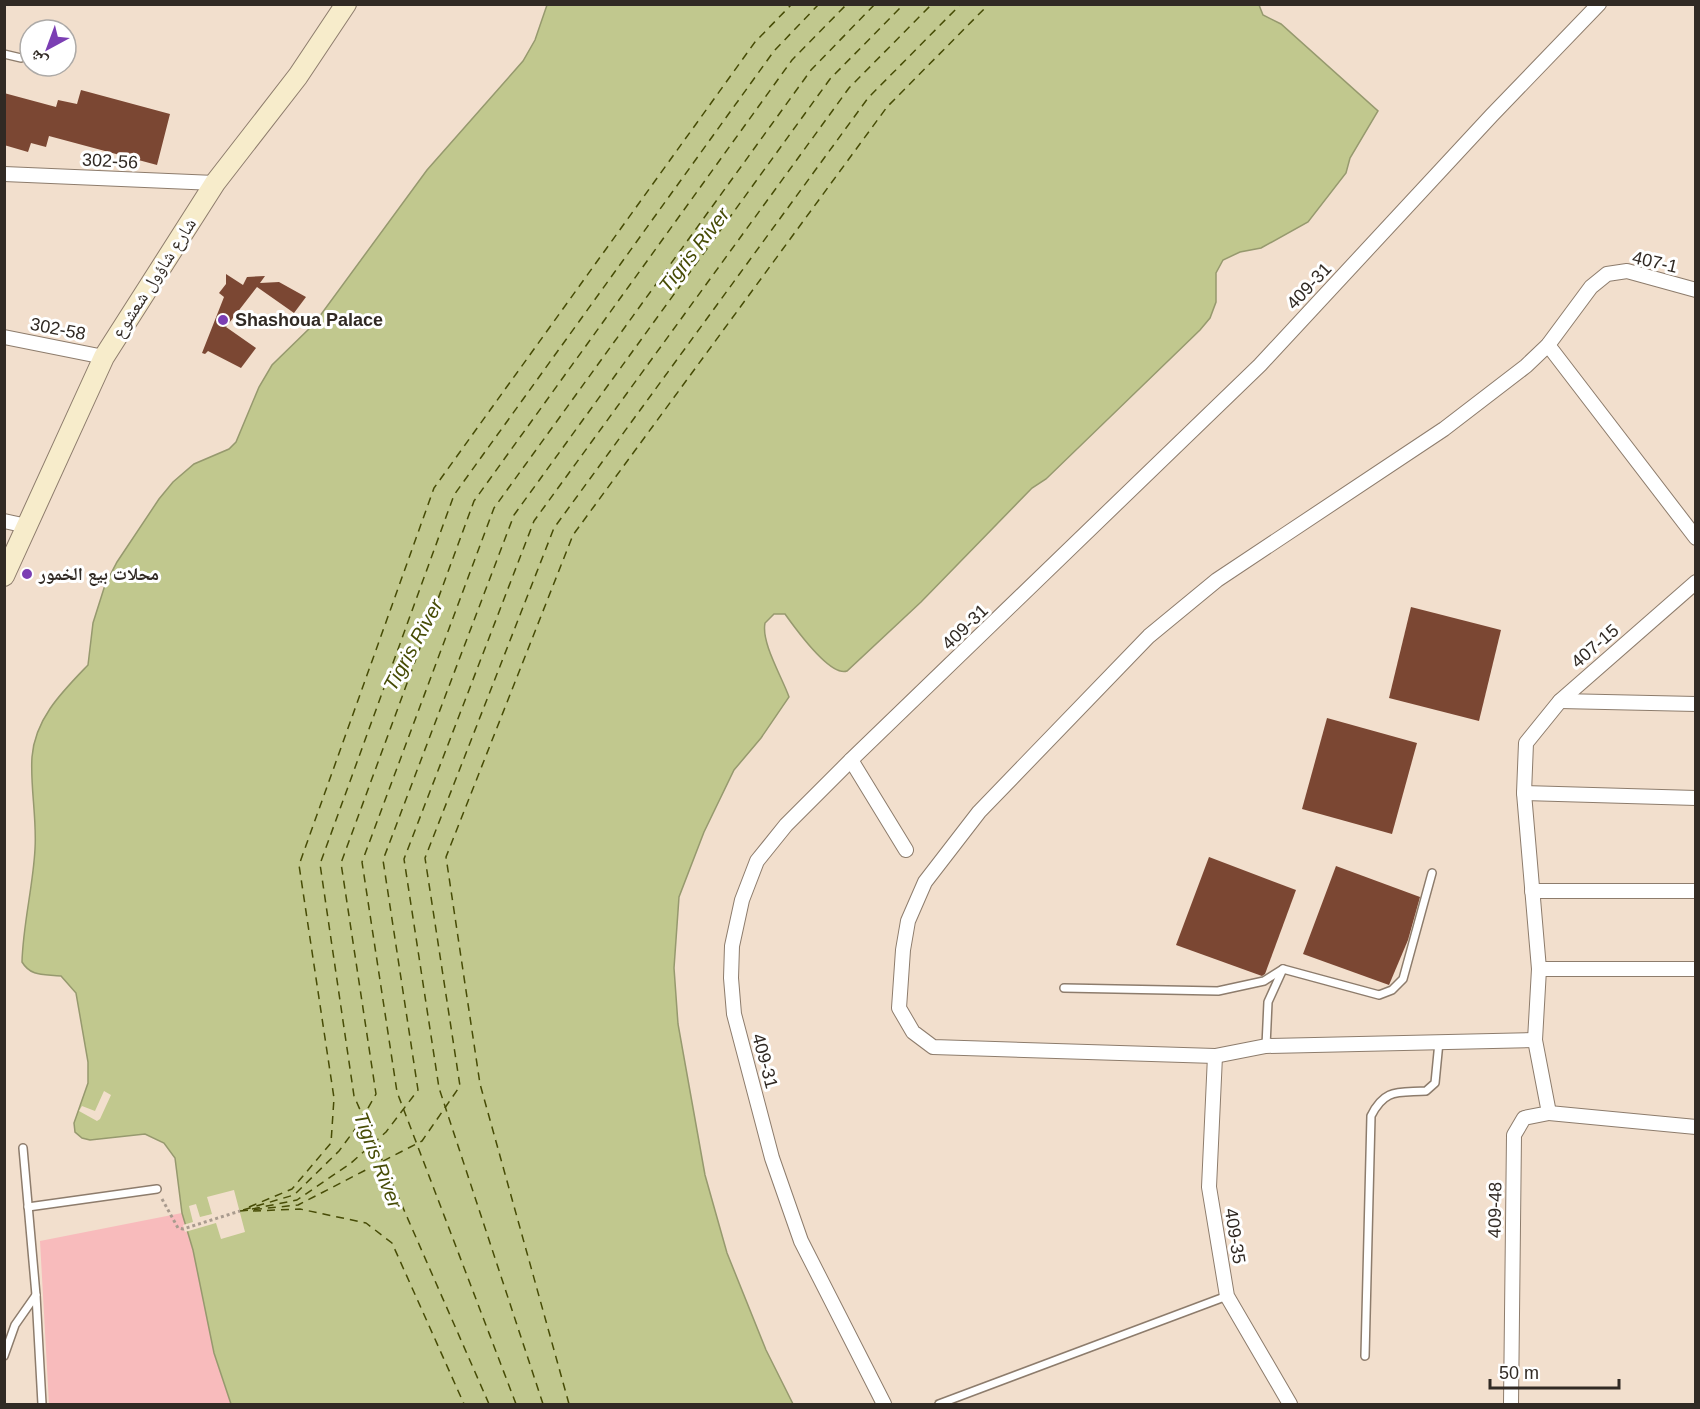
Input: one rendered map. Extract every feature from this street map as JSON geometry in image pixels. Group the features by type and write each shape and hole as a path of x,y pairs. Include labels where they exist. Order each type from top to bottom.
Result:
{"street":[{"name":"شارع شاؤول شعشوع","path":"4,576 104,357 215,183 298,76 346,4"},
{"name":"409-31","path":"884,1404 801,1241 772,1158 734,1014 731,978 732,945 742,900 757,861 786,825 851,760 1260,365 1476,131 1599,4"},
{"name":"302-56","path":"4,174 215,183"},
{"name":"407-1","path":"1548,345 1591,287 1607,274 1627,271 1695,290"},
{"name":"302-58","path":"4,337 104,357"},
{"path":"1535,1040 1266,1046 1215,1056 933,1047 913,1032 899,1008 903,950 908,921 925,882 979,812 1149,636 1216,580 1444,429 1526,366 1548,345 1695,538"},
{"path":"4,521 27,525"},
{"name":"407-15","path":"1524,793 1526,743 1560,701 1695,582"},
{"path":"1560,701 1695,704"},
{"path":"851,760 906,850"},
{"path":"1695,798 1524,793 1539,969 1535,1040 1549,1113 1695,1126"},
{"path":"1532,891 1695,891"},
{"path":"1539,969 1695,969"},
{"name":"409-35","path":"1215,1056 1209,1187 1227,1296 1290,1404"},
{"name":"409-48","path":"1511,1404 1514,1135 1524,1118 1549,1113"}],"lane":[{"path":"1064,988 1218,991 1264,981 1283,969 1379,995 1392,990 1403,979 1431,873"},
{"path":"1266,1046 1268,1002 1283,969"},
{"path":"1365,1356 1371,1116 1378,1101 1386,1094 1426,1091 1435,1083 1438,1042"},
{"path":"23,1148 36,1295 42,1404"},
{"path":"28,1207 157,1189"},
{"path":"4,1356 15,1324 36,1295"},
{"path":"939,1404 1227,1296"}],"path":[{"path":"157,1189 178,1228 183,1229 240,1211"}],"shaded area":[{"path":"182,1213 193,1250 214,1353 231,1404 49,1404 40,1241"}],"water":[{"name":"Tigris River","path":"547,5 1259,5 1263,15 1281,24 1378,111 1350,158 1346,173 1308,222 1261,248 1240,252 1223,260 1216,273 1216,302 1210,318 1200,330 1046,479 1032,488 921,602 847,671 840,671 832,667 823,659 785,614 774,614 765,623 769,650 789,697 761,738 734,770 704,832 679,897 674,968 678,1024 705,1175 727,1253 766,1350 793,1404 231,1404 214,1353 193,1250 182,1213 175,1158 164,1143 145,1134 90,1140 82,1138 75,1132 74,1123 88,1083 88,1062 76,993 61,976 34,972 22,962 35,849 32,768 34,743 38,730 52,706 88,665 93,623 105,585 117,562 159,499 173,482 194,464 229,449 236,442 259,387 272,365 314,324 427,170 523,61 535,40"}],"pier":[{"path":"104,1091 111,1095 100,1119 97,1121 79,1111 82,1106 95,1111"},
{"path":"234,1190 245,1232 221,1239 216,1223 185,1232 183,1225 193,1222 189,1206 196,1204 200,1217 212,1214 207,1197"}],"building":[{"path":"81,90 170,114 157,165 49,136 46,147 31,143 28,152 4,145 4,93 56,107 58,100 77,104"},
{"name":"Shashoua Palace","path":"226,274 243,285 247,277 265,276 260,283 279,282 306,297 294,313 257,287 226,327 256,348 241,368 208,351 205,354 202,353 224,297 219,293 226,284"},
{"path":"1411,607 1501,630 1479,721 1389,698"},
{"path":"1327,718 1417,743 1392,834 1302,809"},
{"path":"1209,857 1296,890 1265,974 1262,976 1176,945"},
{"path":"1336,866 1420,897 1408,940 1389,985 1303,954"}],"ferry route":[{"path":"249,1207 292,1189 331,1143 334,1098 299,865 434,488 755,42 792,4"},
{"path":"489,1404 354,1096 320,864 454,495 774,51 819,4"},
{"path":"243,1210 294,1195 339,1151 359,1124 376,1094 341,863 474,501 792,60 847,4"},
{"path":"516,1404 397,1092 362,862 494,508 811,70 875,4"},
{"path":"252,1209 297,1200 351,1163 386,1132 418,1090 383,860 514,515 830,79 904,4"},
{"path":"543,1404 439,1088 404,859 534,521 849,88 932,4"},
{"path":"240,1211 298,1205 422,1141 460,1086 425,858 554,528 868,98 961,4"},
{"path":"569,1404 480,1084 446,857 573,535 887,107 989,4"},
{"path":"253,1211 300,1209 366,1223 392,1243 464,1404"}],"place":[{"name":"Shashoua Palace","path":"223,320"},
{"name":"محلات بيع الخمور","path":"27,574"}]}
